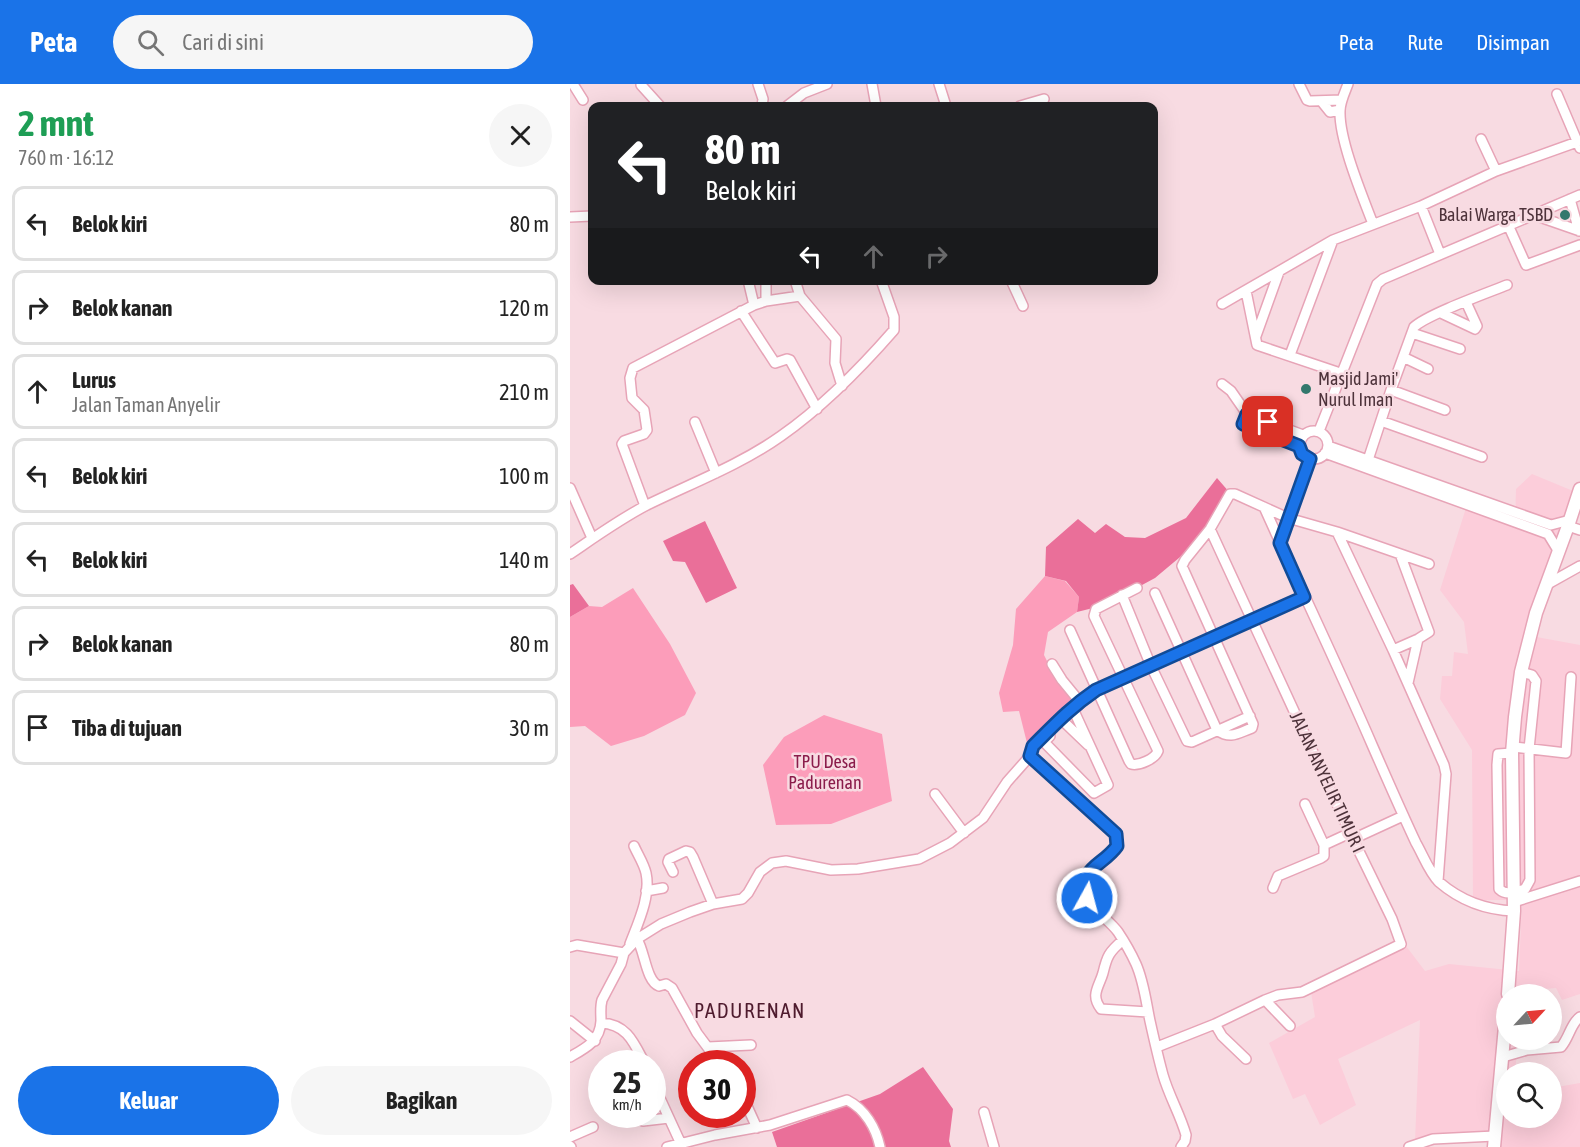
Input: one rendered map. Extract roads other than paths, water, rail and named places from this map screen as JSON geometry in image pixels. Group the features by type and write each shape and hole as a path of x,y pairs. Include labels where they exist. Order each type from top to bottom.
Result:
{"main road":[{"path":"1509,984 1514,902 1513,750 1521,672 1536,613 1559,552 1573,526 1580,490"},
{"path":"1495,1142 1504,1050"}],"street":[{"path":"573,84 583,100"},
{"path":"758,84 763,102"},
{"path":"792,102 804,93 827,84"},
{"path":"872,84 875,102"},
{"path":"939,84 945,102"},
{"path":"1299,84 1307,100 1322,102 1342,100"},
{"path":"1348,84 1340,110 1341,125 1373,224"},
{"path":"641,85 656,102"},
{"path":"1222,304 1333,240 1421,206 1496,171 1579,144 1557,94"},
{"path":"1034,102 1044,99"},
{"path":"1322,102 1330,112 1340,110"},
{"path":"1481,139 1496,171"},
{"path":"1319,431 1377,284 1440,254 1580,195"},
{"path":"1570,199 1580,231"},
{"path":"1421,206 1440,254"},
{"path":"1534,215 1580,231"},
{"path":"570,217 588,216"},
{"path":"1509,226 1526,265 1580,244"},
{"path":"1290,354 1333,240"},
{"path":"1255,338 1279,272"},
{"path":"749,285 754,305"},
{"path":"766,285 766,301"},
{"path":"797,285 800,296 836,339 835,363 842,386"},
{"path":"570,554 645,506 716,473 780,437 817,409 842,386 894,330 894,317 882,285"},
{"path":"1013,285 1023,306"},
{"path":"1368,460 1403,357 1412,333 1419,323 1466,302 1499,293 1507,285"},
{"path":"1246,291 1257,345 1290,354 1342,374"},
{"path":"645,506 622,444 624,441 644,434 647,430 644,410 632,398 630,373 638,364 754,305 800,296"},
{"path":"1441,313 1475,329 1477,326 1466,302"},
{"path":"741,311 775,363 790,360 817,409"},
{"path":"1412,333 1460,350"},
{"path":"1403,357 1428,369"},
{"path":"1222,384 1234,395 1247,414 1303,435"},
{"path":"1391,390 1445,410"},
{"path":"1247,414 1243,425 1299,446"},
{"path":"1381,421 1482,458"},
{"path":"695,422 716,473"},
{"path":"1319,431 1326,437 1327,450 1318,459 1310,459 1302,454 1299,446 1303,435 1319,431"},
{"path":"1327,450 1368,460 1549,529 1559,552"},
{"path":"1327,450 1549,529 1573,526"},
{"path":"1280,543 1310,459"},
{"path":"570,488 592,538"},
{"path":"1155,593 1217,730 1230,736 1252,721 1182,566 1210,529 1228,496 1232,493 1288,518 1429,564"},
{"path":"1264,507 1304,597 1342,674 1403,816 1438,881 1478,905 1514,902 1580,882"},
{"name":"JALAN ANYELIR TIMUR I","path":"1210,529 1392,919 1401,944 1302,992 1278,995 1265,1000"},
{"path":"1336,532 1393,650 1444,765 1446,774 1438,881"},
{"path":"1393,650 1428,634 1429,627 1400,554"},
{"path":"1546,585 1580,566"},
{"path":"1070,630 1131,764 1137,765 1155,756 1158,751 1094,613 1096,609 1137,588"},
{"path":"1122,595 1151,666 1187,741 1192,742 1217,730"},
{"path":"1052,664 1077,706 1092,749 1108,784 1096,793 1044,742 1077,706 1096,690 1304,597"},
{"path":"1408,683 1418,639"},
{"path":"1514,902 1525,890 1530,880 1529,749 1536,681 1532,675 1521,672"},
{"path":"1513,750 1529,749 1566,753 1570,715 1570,677"},
{"path":"570,947 577,945 626,949 661,924 713,904 742,899 763,869 776,862 797,861 831,870 858,869 919,859 938,850 983,818 1007,782 1030,756 1033,746 1068,710 1077,706"},
{"path":"1570,715 1580,712"},
{"path":"1064,722 1092,749"},
{"path":"1030,756 1116,834 1117,846 1087,875 1084,888 1087,898 1117,930 1136,964 1146,993 1163,1075 1186,1135 1181,1147"},
{"path":"935,794 964,832"},
{"path":"1273,888 1275,879 1280,875 1324,856 1324,845 1305,804"},
{"path":"1324,845 1403,816"},
{"path":"570,1057 595,1041 601,1023 602,1000 616,975 644,906 646,874 634,846"},
{"path":"673,872 668,862 669,859 690,852 713,904"},
{"path":"646,891 663,888"},
{"path":"637,939 642,946 652,980 659,986 666,984 672,988 697,1033 710,1050"},
{"path":"1123,940 1105,960 1095,990 1096,1000 1101,1010 1149,1012"},
{"path":"1157,1047 1215,1024 1265,1000 1290,1026"},
{"path":"1503,1057 1527,1050 1561,1047 1566,1042 1576,1019 1580,1017"},
{"path":"570,1021 595,1041"},
{"path":"601,1023 611,1023 620,1027 629,1036 637,1050"},
{"path":"1215,1024 1222,1036 1246,1059"},
{"path":"708,1047 751,1045"},
{"path":"667,1147 715,1135 757,1128 847,1100 867,1117 876,1133 880,1147"},
{"path":"666,1111 681,1144"},
{"path":"984,1112 994,1147"},
{"path":"570,1137 591,1128"},
{"path":"1409,1147 1433,1139 1495,1142"}],"place":[{"name":"Balai Warga TSBD","path":"1565,215"},
{"name":"Masjid Jami' Nurul Iman","path":"1306,389"}],"district":[{"name":"PADURENAN","path":"750,1011"}],"park label":[{"name":"TPU Desa Padurenan","path":"825,772"}]}
